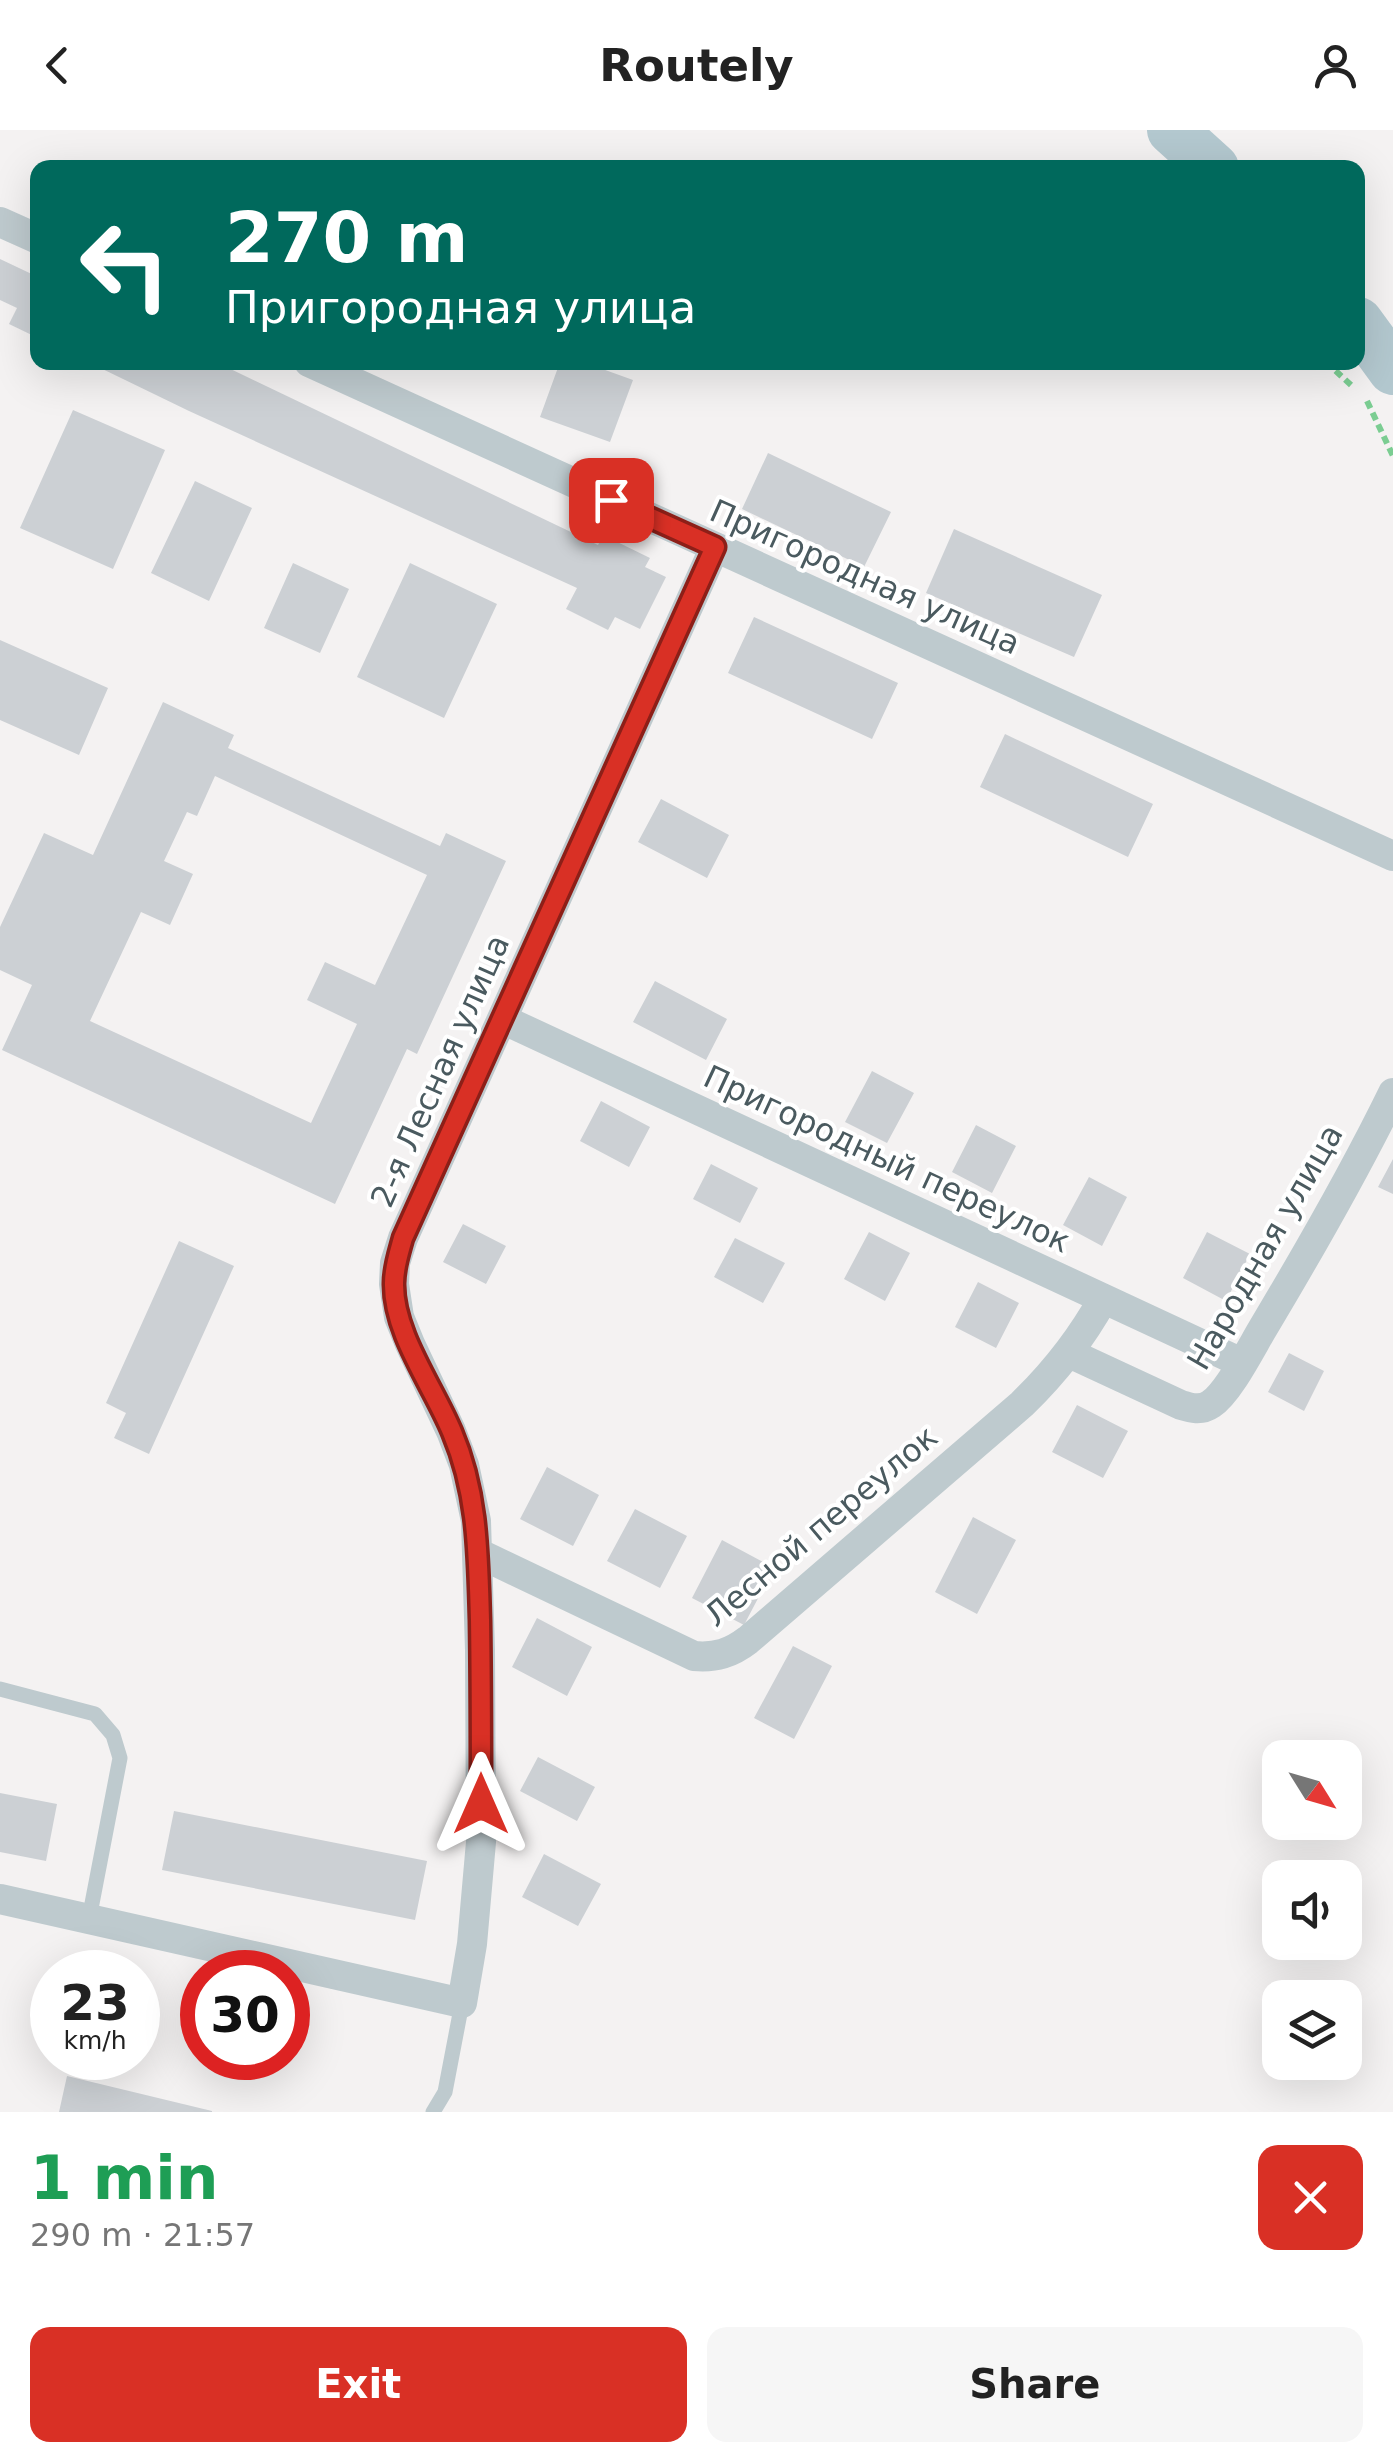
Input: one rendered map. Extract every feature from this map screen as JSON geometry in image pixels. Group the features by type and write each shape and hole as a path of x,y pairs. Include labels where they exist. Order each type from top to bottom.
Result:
{"main road":[{"path":"1172,130 1205,160"},
{"path":"1365,359 1370,386"}],"street":[{"path":"0,222 30,236"},
{"name":"Пригородная улица","path":"326,370 1393,856"},
{"name":"2-я Лесная улица","path":"462,2003 472,1944 481,1842 476,1521 464,1464 452,1431 399,1316 394,1284 396,1263 403,1238 715,547"},
{"name":"Пригородный переулок","path":"502,1019 1242,1363"},
{"name":"Народная улица","path":"1069,1353 1181,1406 1210,1406 1242,1363 1331,1211 1393,1093"},
{"name":"Лесной переулок","path":"478,1553 694,1656 722,1656 748,1640 1022,1404 1069,1353 1102,1299"},
{"path":"0,1899 462,2003"}],"lane":[{"path":"0,1689 95,1714 113,1735 120,1758 89,1919"},
{"path":"433,2112 445,2092 462,2003"}],"path":[{"path":"1341,370 1370,386 1393,456"}],"building":[{"path":"0,259 30,273 30,334 9,324 17,308 0,300"},
{"path":"104,370 233,370 598,545 603,535 650,558 645,567 666,577 640,629 615,617 608,630 566,609 577,588"},
{"path":"557,370 605,370 633,380 610,442 540,417"},
{"path":"73,410 165,450 113,569 20,528"},
{"path":"768,453 891,512 864,567 742,509"},
{"path":"195,481 252,508 209,601 151,573"},
{"path":"954,529 1102,595 1074,657 926,593"},
{"path":"293,563 349,589 320,653 264,628"},
{"path":"410,563 497,604 444,718 357,677"},
{"path":"754,617 898,683 872,739 728,673"},
{"path":"0,640 108,688 79,755 0,720"},
{"path":"163,702 234,735 228,748 440,846 446,833 506,861 417,1054 407,1049 335,1204 2,1050 32,985 0,970 0,927 44,833 93,855","holes":["215,776 427,875 375,985 325,962 307,1000 357,1024 311,1123 90,1021 141,912 170,925 193,874 164,861 187,812 197,816"]},
{"path":"1005,734 1153,804 1128,857 980,787"},
{"path":"661,799 729,835 707,878 638,842"},
{"path":"655,981 727,1019 706,1060 633,1022"},
{"path":"872,1071 914,1093 887,1143 845,1122"},
{"path":"601,1101 650,1127 629,1167 580,1141"},
{"path":"976,1125 1016,1146 992,1193 952,1172"},
{"path":"1393,1159 1393,1194 1378,1187"},
{"path":"711,1164 758,1188 740,1223 693,1199"},
{"path":"1089,1177 1127,1197 1102,1246 1063,1225"},
{"path":"463,1224 506,1246 486,1284 443,1262"},
{"path":"869,1232 910,1253 885,1301 844,1279"},
{"path":"1207,1232 1250,1254 1226,1301 1183,1278"},
{"path":"735,1238 785,1263 763,1303 714,1277"},
{"path":"179,1241 234,1266 149,1454 114,1438 126,1413 106,1403"},
{"path":"978,1282 1019,1303 996,1348 955,1327"},
{"path":"1289,1353 1324,1371 1304,1411 1268,1392"},
{"path":"1077,1405 1128,1431 1103,1478 1052,1452"},
{"path":"547,1467 599,1495 573,1546 520,1519"},
{"path":"635,1509 687,1536 660,1588 607,1561"},
{"path":"973,1517 1016,1540 977,1614 935,1592"},
{"path":"722,1540 774,1568 744,1625 692,1598"},
{"path":"537,1618 592,1647 567,1696 512,1667"},
{"path":"793,1646 832,1666 794,1739 754,1718"},
{"path":"538,1757 595,1787 577,1821 520,1791"},
{"path":"0,1793 57,1804 46,1861 0,1852"},
{"path":"174,1811 427,1861 415,1920 162,1870"},
{"path":"544,1854 601,1884 578,1926 522,1897"},
{"path":"66,2080 84,2080 212,2111 212,2112 59,2112"}],"route":[{"path":"481,1804 478,1553 471,1489 452,1431 399,1316 394,1284 396,1263 403,1238 715,547 611,500"}]}
